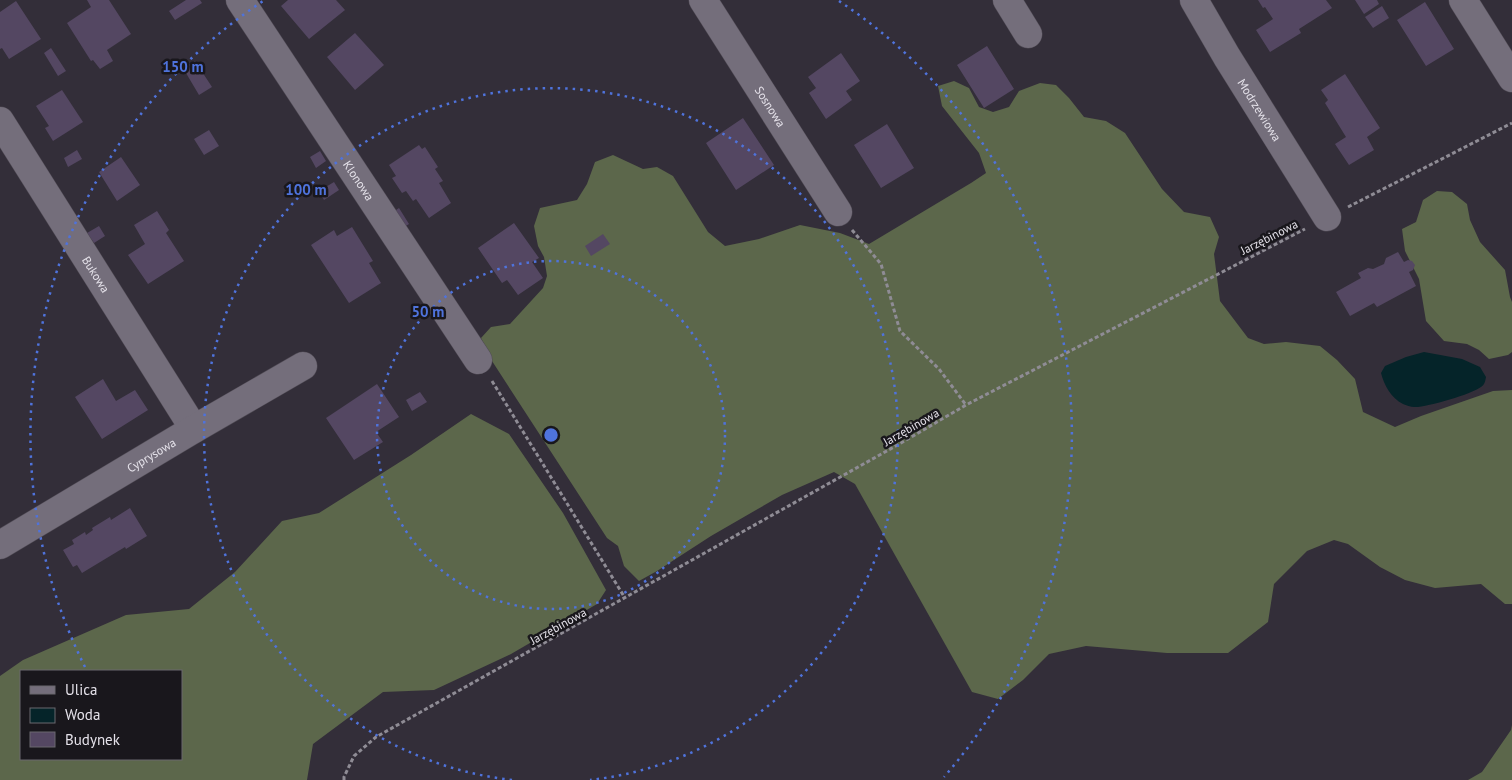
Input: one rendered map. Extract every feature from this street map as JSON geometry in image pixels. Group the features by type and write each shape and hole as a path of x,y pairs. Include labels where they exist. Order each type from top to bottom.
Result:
{"street":[{"name":"Klonowa","path":"240,0 478,360"},
{"name":"Sosnowa","path":"703,0 838,212"},
{"path":"1007,0 1028,34"},
{"name":"Modrzewiowa","path":"1194,0 1327,218"},
{"path":"1463,0 1512,78"},
{"name":"Bukowa","path":"0,121 194,429"},
{"name":"Cyprysowa","path":"0,545 303,366"}],"path":[{"name":"Jarzębinowa","path":"344,780 354,756 376,738 966,405 1512,123"},
{"path":"838,212 882,264 900,331 939,369 966,405"},
{"path":"478,360 625,598"}],"shaded area":[{"path":"954,81 969,88 979,107 993,112 1009,107 1019,91 1040,83 1056,85 1084,117 1106,121 1125,133 1162,189 1184,212 1210,217 1219,237 1214,254 1220,301 1248,338 1264,344 1286,342 1320,346 1355,379 1363,412 1395,427 1493,391 1512,390 1512,604 1505,604 1481,584 1435,588 1405,580 1380,567 1348,544 1334,540 1307,551 1274,584 1268,622 1228,653 1167,653 1086,646 1049,654 1023,680 998,699 972,692 855,484 834,472 782,495 639,581 624,566 618,546 607,538 492,361 481,338 491,327 510,324 543,288 547,276 544,257 538,246 534,226 540,208 577,200 587,184 595,162 613,155 643,169 657,167 673,176 708,232 725,246 759,239 800,225 840,233 869,244 986,173 979,153 942,106 938,86"},
{"path":"1437,191 1452,192 1467,204 1470,220 1480,242 1505,270 1512,302 1512,352 1508,355 1489,359 1479,350 1467,344 1444,341 1426,321 1419,279 1405,251 1402,229 1416,222 1423,200"},
{"path":"471,414 509,434 563,513 606,590 597,604 511,654 434,690 383,692 313,744 307,780 0,780 0,676 23,660 126,615 189,609 235,572 282,521 319,513 411,455"},
{"path":"1512,725 1512,780 1468,780 1482,772 1511,730"}],"water":[{"path":"1424,352 1462,359 1480,367 1486,377 1484,384 1476,390 1438,403 1420,407 1403,404 1389,391 1381,373 1385,366"}],"building":[{"path":"87,0 109,0 131,34 107,50 113,61 100,69 93,60 91,61 67,23 91,7"},
{"path":"186,0 200,0 202,3 175,20 169,11"},
{"path":"288,0 336,0 345,10 309,39 281,6"},
{"path":"1258,0 1326,0 1332,8 1299,29 1301,33 1270,52 1256,30 1273,19"},
{"path":"1355,0 1377,0 1379,4 1364,14"},
{"path":"16,1 41,39 9,59 2,48 0,49 0,12"},
{"path":"1425,2 1454,49 1426,66 1397,20"},
{"path":"1382,6 1389,18 1373,28 1365,17"},
{"path":"355,33 384,65 355,90 327,57"},
{"path":"987,46 1014,89 984,108 957,65"},
{"path":"51,48 66,71 58,76 44,53"},
{"path":"841,53 860,81 846,91 852,100 826,119 809,93 816,88 808,77"},
{"path":"195,61 212,87 199,95 183,68"},
{"path":"1345,74 1380,128 1367,137 1374,150 1349,165 1335,144 1346,137 1325,103 1328,100 1321,90"},
{"path":"62,90 83,122 53,141 45,128 49,126 36,106"},
{"path":"743,118 774,165 736,190 706,143"},
{"path":"887,124 914,168 881,188 854,145"},
{"path":"209,130 219,146 204,155 194,139"},
{"path":"419,145 422,149 425,147 438,167 435,169 443,181 439,183 451,203 429,218 416,199 413,201 406,191 402,193 392,178 396,176 389,165"},
{"path":"77,150 82,159 68,167 64,158"},
{"path":"320,151 326,161 316,168 310,157"},
{"path":"121,157 140,185 117,201 99,172"},
{"path":"334,182 339,190 324,200 319,191"},
{"path":"399,208 409,224 401,229 390,214"},
{"path":"157,211 169,230 166,233 184,261 148,284 128,255 145,244 134,225"},
{"path":"514,223 539,258 532,262 543,278 518,295 507,280 502,283 478,248"},
{"path":"99,226 105,236 94,243 87,233"},
{"path":"352,227 373,261 369,263 381,283 349,303 311,245 334,230 337,236"},
{"path":"603,234 610,244 591,256 585,246"},
{"path":"1398,252 1404,262 1412,261 1415,265 1413,270 1409,272 1416,286 1377,307 1374,303 1350,316 1336,292 1361,278 1358,273 1384,264 1386,258"},
{"path":"103,379 116,401 135,390 148,410 102,439 75,397"},
{"path":"377,384 399,417 376,432 383,442 354,460 326,418"},
{"path":"420,392 427,402 412,411 406,400"},
{"path":"130,508 147,536 82,573 77,565 73,567 63,550 74,544 72,540 85,532 86,535 93,530 92,528 110,517 111,520"}]}
